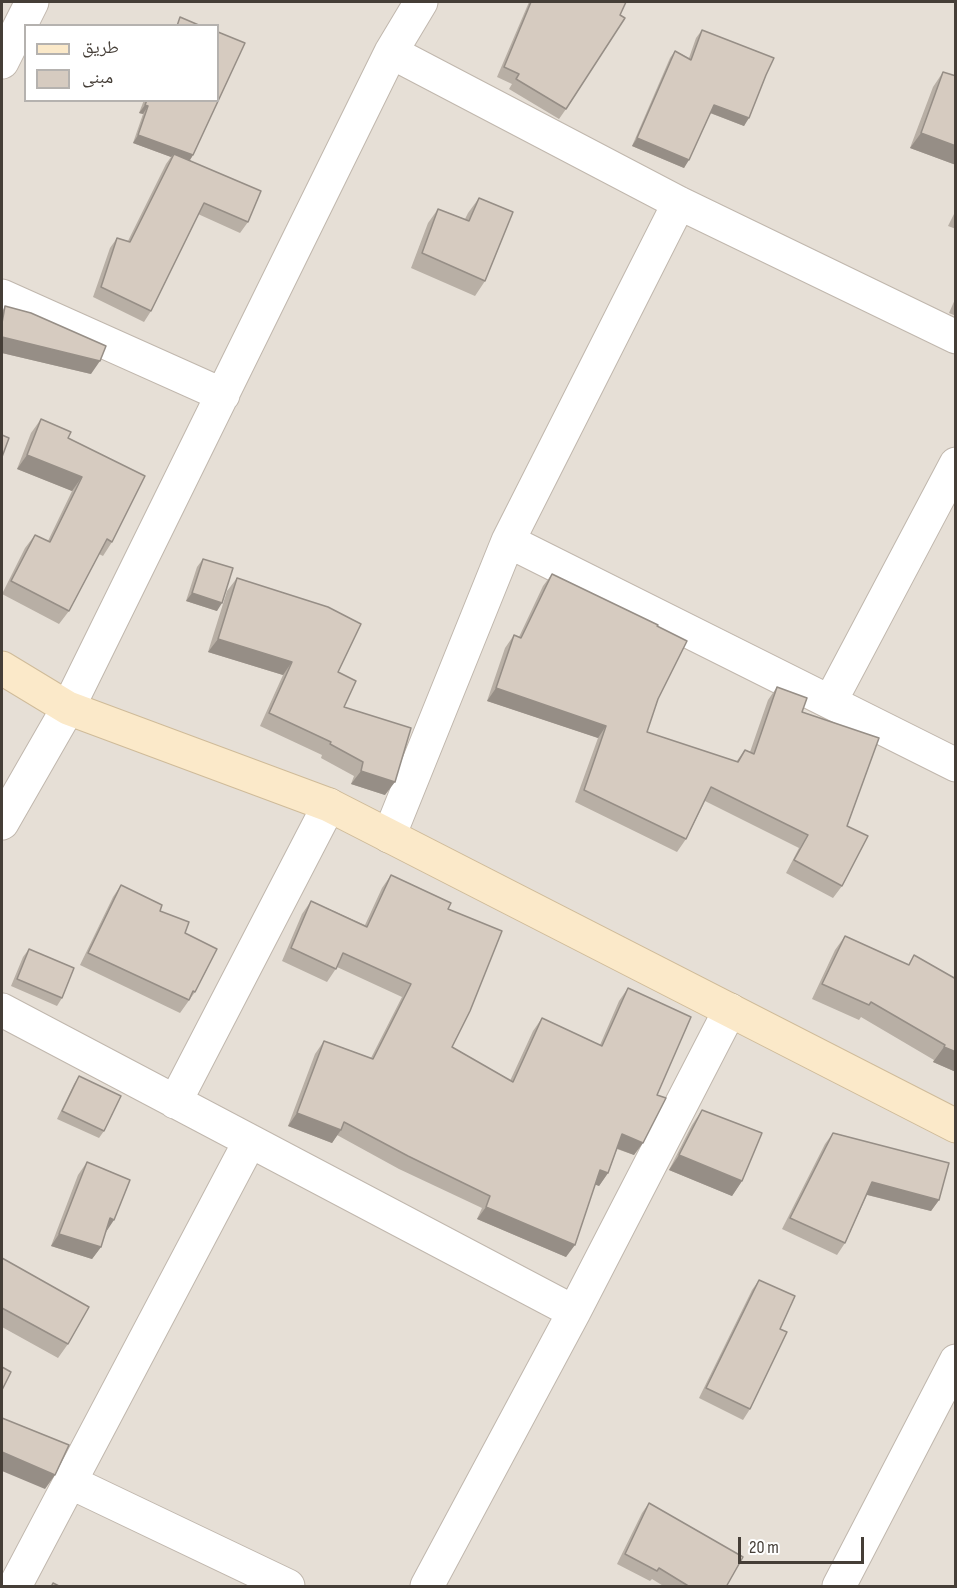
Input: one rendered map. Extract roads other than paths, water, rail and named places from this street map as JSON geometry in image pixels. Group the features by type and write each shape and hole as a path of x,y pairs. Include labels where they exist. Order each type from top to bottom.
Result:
{"street":[{"path":"2,62 32,2"},
{"path":"2,823 68,708 391,52 421,2"},
{"path":"391,52 679,203 956,337"},
{"path":"389,836 508,541 679,203"},
{"path":"2,296 223,395"},
{"path":"830,702 956,464"},
{"path":"508,541 956,765"},
{"path":"2,668 68,708 329,805 956,1126"},
{"path":"175,1102 329,805"},
{"path":"2,1010 574,1312"},
{"path":"427,1587 574,1312 730,1010"},
{"path":"15,1587 250,1142"},
{"path":"839,1587 956,1361"},
{"path":"70,1482 288,1587"}]}
